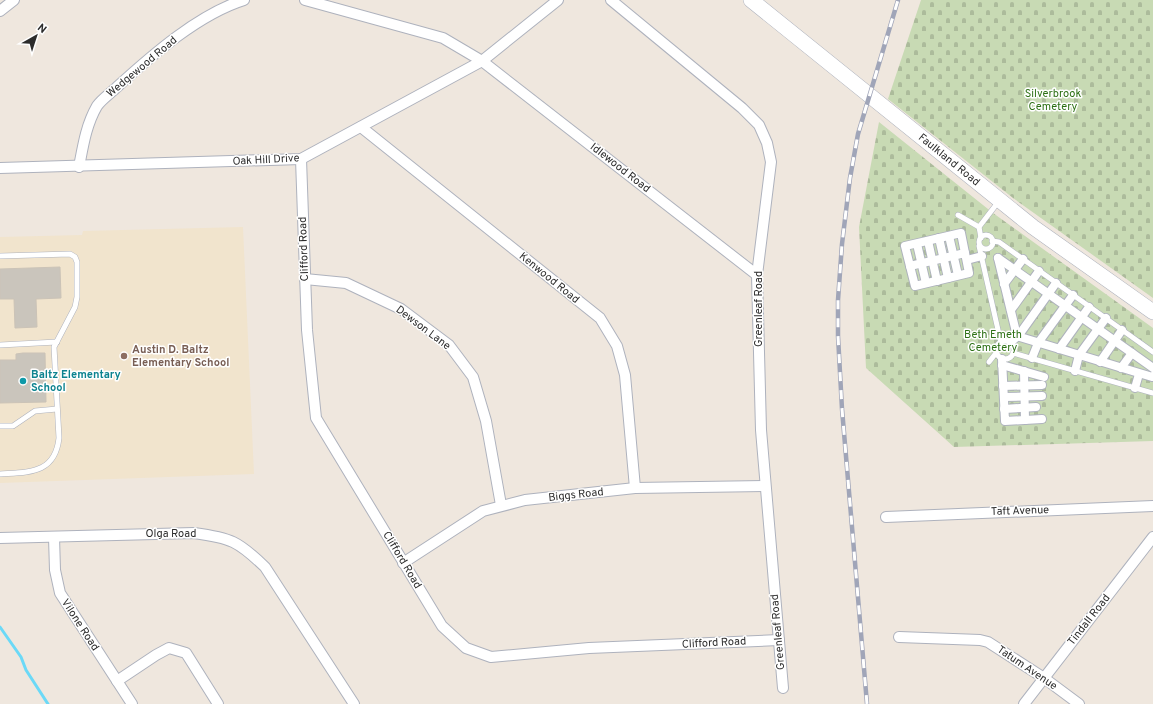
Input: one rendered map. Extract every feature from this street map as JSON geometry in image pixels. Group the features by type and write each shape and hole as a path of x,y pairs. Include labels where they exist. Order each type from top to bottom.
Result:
{"main road":[{"name":"Faulkland Road","path":"751,0 1033,227 1153,312"}],"street":[{"path":"0,10 14,0"},
{"name":"Wedgewood Road","path":"79,167 87,128 98,104 178,36 226,6 244,0"},
{"path":"305,0 443,38 482,61"},
{"name":"Oak Hill Drive","path":"0,168 79,167 301,159 482,61 558,0"},
{"name":"Greenleaf Road","path":"611,0 742,108 759,125 767,143 771,162 757,275 761,430 783,688"},
{"name":"Idlewood Road","path":"482,61 757,275"},
{"name":"Kenwood Road","path":"361,127 600,318 617,346 625,375 635,488"},
{"name":"Clifford Road","path":"301,159 307,330 316,418 442,626 466,648 491,657 589,648 780,640"},
{"path":"961,233 969,273 915,286 905,246 949,236 961,233"},
{"path":"949,236 958,275"},
{"path":"939,238 948,278"},
{"path":"928,241 937,281"},
{"path":"917,244 926,283"},
{"path":"910,266 954,256 982,256"},
{"path":"1014,339 1011,310 998,258 1153,368"},
{"path":"1004,284 1023,259"},
{"path":"1011,310 1039,271"},
{"name":"Dewson Lane","path":"305,279 346,283 353,286 401,309 448,345 473,377 486,421 501,505"},
{"path":"1014,339 1056,283"},
{"path":"1032,358 1038,343 1072,294"},
{"path":"1059,349 1090,306"},
{"path":"1075,371 1079,356 1106,318"},
{"path":"1100,362 1122,330"},
{"path":"1014,339 1038,343 1139,374 1153,376"},
{"path":"1121,368 1132,353"},
{"path":"1000,359 1043,381 1024,385 1003,386"},
{"path":"1000,359 1005,421 1042,419"},
{"path":"1024,371 1025,420"},
{"path":"1135,388 1139,374"},
{"path":"1004,397 1042,396"},
{"path":"1004,409 1036,406"},
{"name":"Biggs Road","path":"403,563 483,511 501,505 525,500 635,488 765,486"},
{"name":"Taft Avenue","path":"886,517 1153,506"},
{"name":"Olga Road","path":"0,538 194,533 224,537 245,548 265,567 354,704"},
{"name":"Vilone Road","path":"54,536 55,570 60,593 132,704"},
{"name":"Tindall Road","path":"1024,704 1153,537"},
{"name":"Tatum Avenue","path":"899,637 980,640 988,642 1044,678 1079,704"},
{"path":"117,681 169,648 186,653 218,704"}],"lane":[{"path":"1000,200 979,227 981,238 979,246 1001,342"},
{"path":"958,215 979,227"},
{"path":"979,246 985,249 989,247 992,241 991,236 988,235 981,238"},
{"path":"992,241 999,242 1153,352"},
{"path":"0,256 70,254 75,257 77,262 77,297 75,306 54,347 59,438 58,451 53,459 44,467 35,471 0,474"},
{"path":"989,362 1000,359 1010,356 1013,352 1014,339 1001,342 997,347 1000,359"},
{"path":"0,345 57,342"},
{"path":"1013,352 1153,393"},
{"path":"0,426 13,426 35,412 57,409"}],"shaded area":[{"name":"Austin D. Baltz Elementary School","path":"243,227 254,474 0,483 0,237 82,235 83,231"}],"green space":[{"name":"Silverbrook Cemetery","path":"921,0 1153,0 1153,298 1013,198 888,99"},
{"name":"Beth Emeth Cemetery","path":"879,122 993,213 1153,328 1153,441 954,447 866,368 859,227"}],"building":[{"path":"60,267 61,298 36,299 37,327 15,328 14,299 0,299 0,269"},
{"name":"Baltz Elementary School","path":"45,353 46,402 0,403 0,360 16,360 16,354"}],"waterway":[{"path":"0,627 21,657 26,670 48,704"}],"railway":[{"path":"867,704 842,409 838,336 838,300 842,244 850,178 858,134 898,0"}],"place":[{"name":"Austin D. Baltz Elementary School","path":"124,356"},
{"name":"Baltz Elementary School","path":"23,381"}]}
